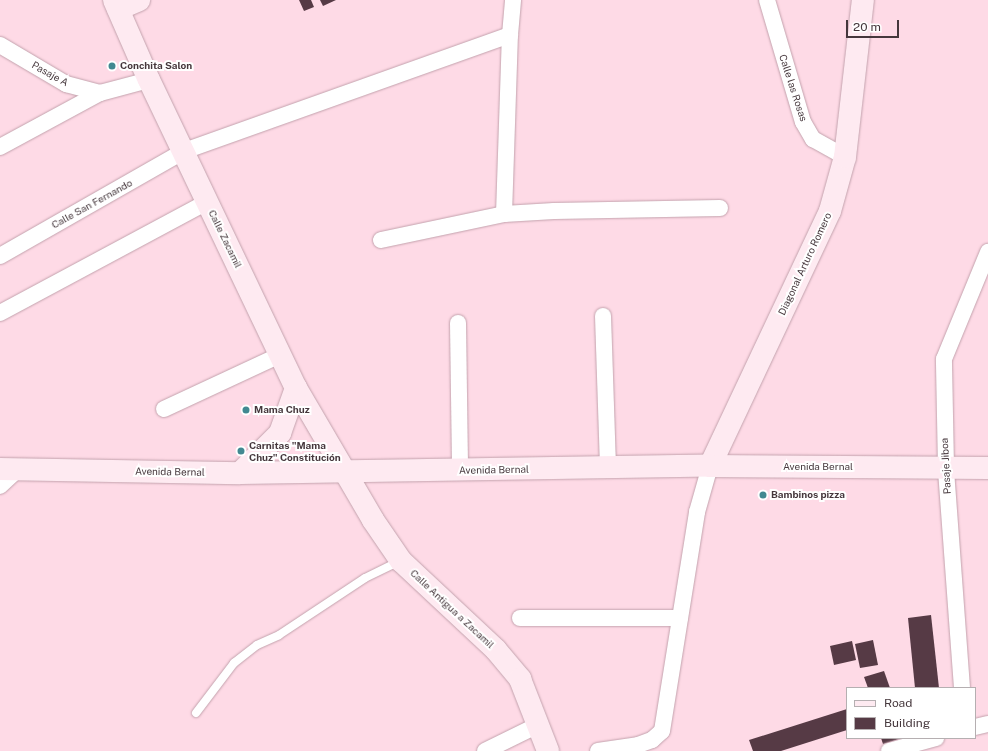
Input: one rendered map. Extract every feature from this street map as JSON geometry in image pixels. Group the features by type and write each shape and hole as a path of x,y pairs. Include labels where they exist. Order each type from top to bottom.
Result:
{"street":[{"path":"116,4 139,0"},
{"path":"504,214 510,35 513,0"},
{"name":"Calle las Rosas","path":"767,0 803,122 813,139 845,157"},
{"name":"Diagonal Arturo Romero","path":"710,466 830,211 845,157 863,0"},
{"name":"Calle Zacamil","path":"116,4 149,80 296,388 346,472"},
{"name":"Calle San Fernando","path":"0,256 184,151 510,35"},
{"name":"Pasaje A","path":"0,45 66,84 100,93 149,80"},
{"path":"0,147 100,93"},
{"path":"0,313 207,202"},
{"path":"381,240 504,214 554,211 720,208"},
{"name":"Pasaje Jiboa","path":"962,687 946,468 944,359 987,256"},
{"path":"603,316 608,468"},
{"path":"458,323 460,471"},
{"path":"164,410 280,355"},
{"path":"240,473 280,433 296,388"},
{"path":"598,751 638,745 652,740 662,731 697,512 710,466"},
{"name":"Avenida Bernal","path":"9,469 240,473 460,471 710,466 988,468"},
{"path":"0,486 9,469"},
{"name":"Calle Antigua a Zacamil","path":"346,472 373,520 401,561 496,650 520,679 548,751"},
{"path":"520,618 680,618"},
{"path":"976,727 988,724"},
{"path":"485,751 538,725"},
{"path":"890,751 932,739"}],"lane":[{"path":"196,713 234,663 257,645 279,635 365,578 401,561"}],"building":[{"path":"299,0 311,0 314,7 304,11"},
{"path":"320,0 336,0 323,6"},
{"path":"931,615 939,687 915,687 908,618"},
{"path":"873,640 878,665 860,668 855,644"},
{"path":"852,641 856,660 834,665 830,646"},
{"path":"884,671 890,687 868,687 864,677"},
{"path":"846,709 846,730 781,751 753,751 749,740"},
{"path":"881,739 899,739 883,744"}],"place":[{"name":"Conchita Salon","path":"112,66"},
{"name":"Mama Chuz","path":"246,410"},
{"name":"Carnitas \"Mama Chuz\" Constitución","path":"241,451"},
{"name":"Bambinos pizza","path":"763,495"}]}
